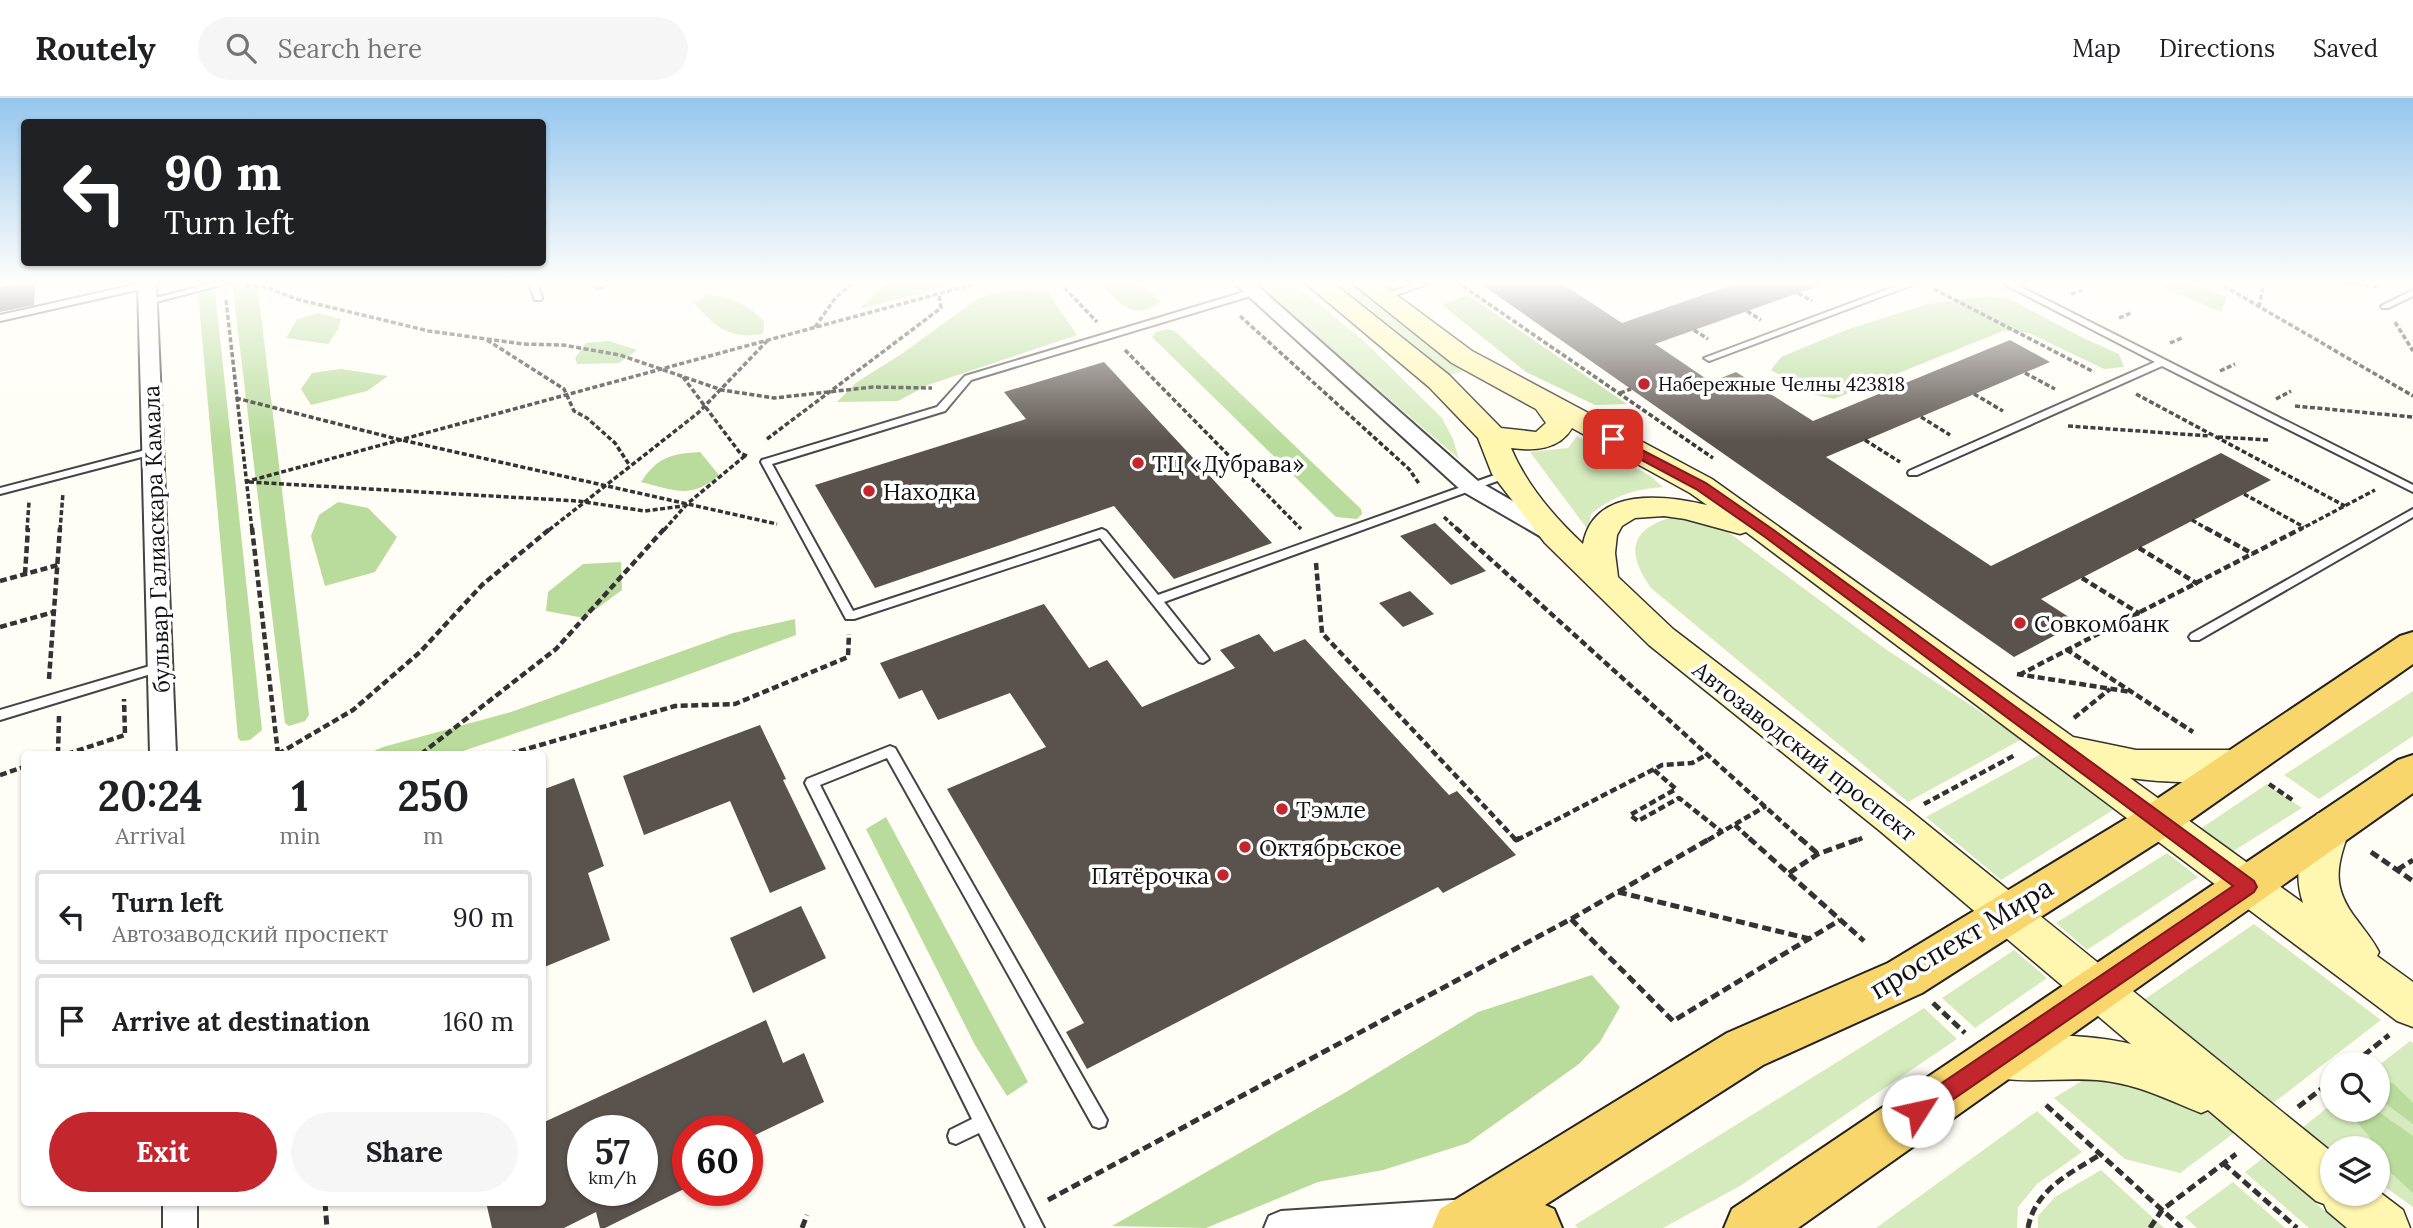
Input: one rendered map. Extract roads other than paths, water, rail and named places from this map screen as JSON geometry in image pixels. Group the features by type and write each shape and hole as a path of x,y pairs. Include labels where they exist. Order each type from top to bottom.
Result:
{"main road":[{"name":"проспект Мира","path":"1469,1222 1745,1049 1905,978 2157,821 2250,771 2413,645"},
{"path":"1751,1228 1980,1046 2097,988 2413,771"},
{"path":"1469,1222 1535,1228"}],"street":[{"name":"бульвар Галиаскара Камала","path":"149,335 163,751"},
{"path":"1301,335 1470,486 1556,536"},
{"name":"Автозаводский проспект","path":"1382,335 1439,381 1491,435 1507,474 1556,536 1661,637 1883,811 2320,1173"},
{"path":"1432,335 1462,357 1701,486 1770,534 2247,887 2407,1015"},
{"path":"1491,435 1525,441 1550,439 1556,434 1560,424 1547,403"},
{"path":"1603,583 1599,554 1602,534 1614,517 1637,507 1666,506 1705,513 1770,534"},
{"path":"2045,738 2077,752 2119,764 2250,771"},
{"path":"2331,825 2317,867 2321,894 2333,923 2407,1015"},
{"path":"1980,1046 2126,1061 2177,1077 2268,1130"},
{"path":"180,1206 180,1228"},
{"path":"2358,1206 2385,1228"},
{"path":"1281,1228 1469,1222"}],"lane":[{"path":"1112,335 968,378 941,409 765,462 850,616 1102,533 1203,659"},
{"path":"1709,358 1772,335"},
{"path":"2109,335 2413,489"},
{"path":"1915,473 2163,362"},
{"path":"0,491 153,451"},
{"path":"1157,600 1507,474"},
{"path":"2195,637 2413,512"},
{"path":"0,715 160,667"},
{"path":"1035,1228 812,783 890,751 1099,1120"},
{"path":"956,1136 983,1122"}],"place":[{"name":"Набережные Челны 423818","path":"1644,384"},
{"name":"ТЦ «Дубрава»","path":"1138,463"},
{"name":"Находка","path":"869,491"},
{"name":"Совкомбанк","path":"2020,623"},
{"name":"Тэмле","path":"1282,809"},
{"name":"Октябрьское","path":"1245,847"},
{"name":"Пятёрочка","path":"1223,875"}]}
